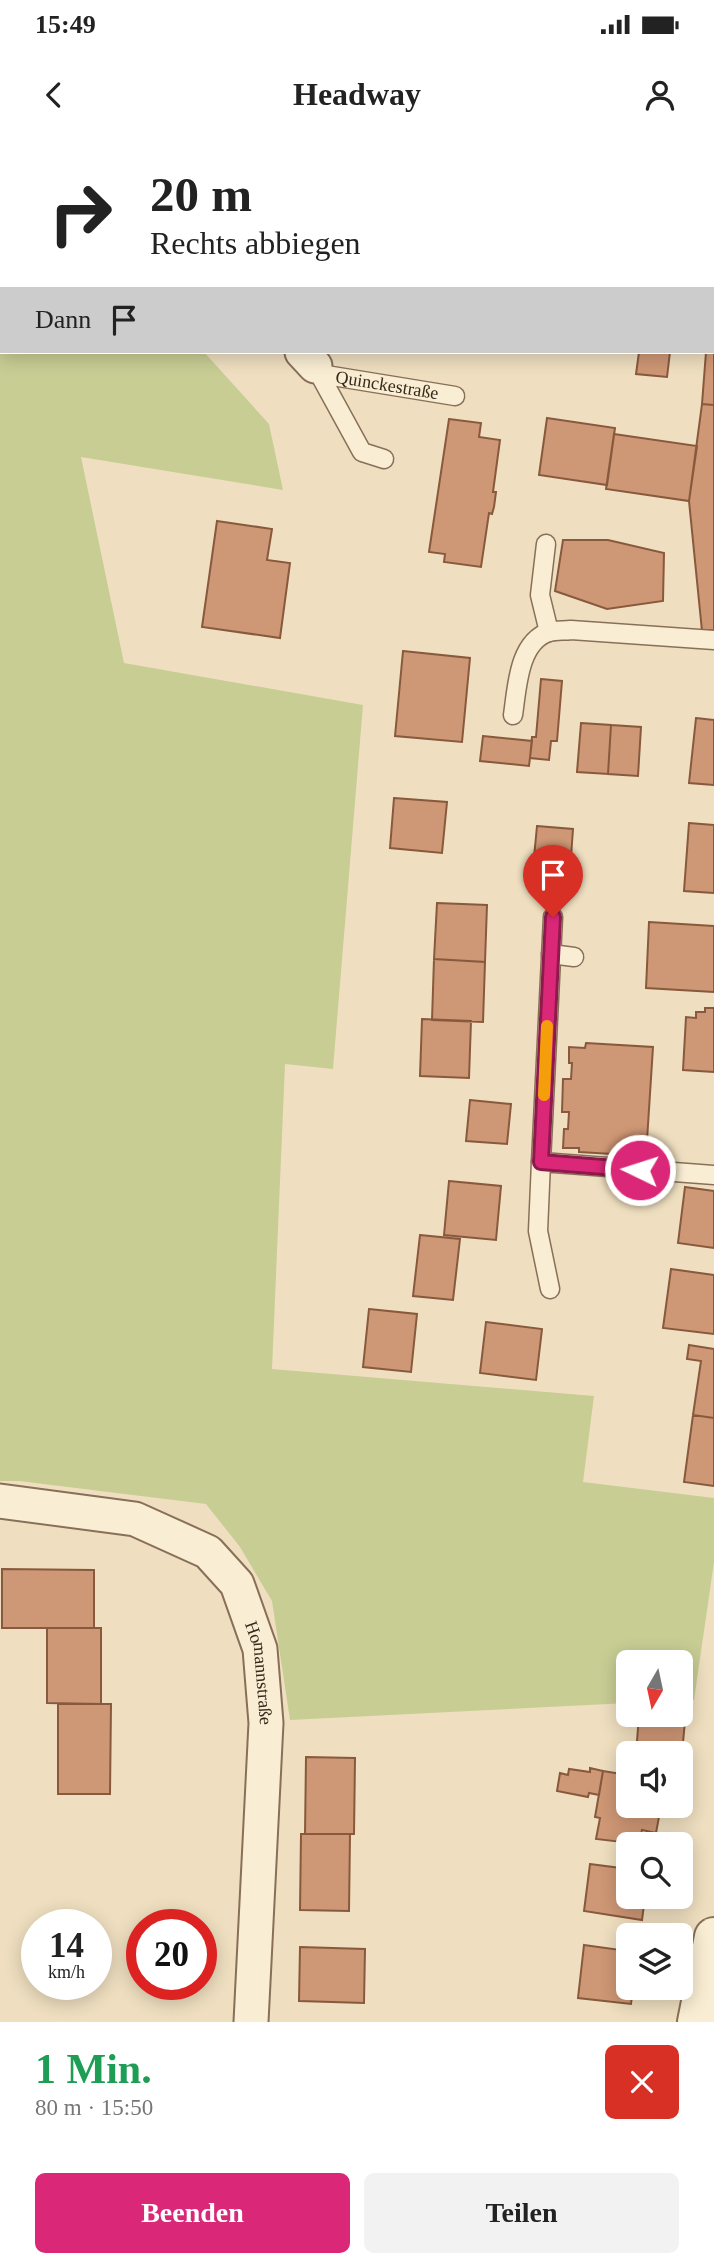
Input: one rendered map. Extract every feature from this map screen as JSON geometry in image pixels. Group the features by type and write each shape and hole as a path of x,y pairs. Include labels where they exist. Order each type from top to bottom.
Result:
{"street":[{"name":"Homannstraße","path":"0,1501 135,1518 208,1552 237,1584 260,1649 266,1723 251,2022"},
{"path":"697,2022 714,1937"}],"lane":[{"name":"Quinckestraße","path":"312,364 456,396"},
{"name":"Quinckestraße","path":"312,364 362,452 384,459"},
{"path":"546,544 540,595 549,632"},
{"path":"513,715 521,669 530,647 536,639 549,632 571,630 714,640"},
{"path":"550,1289 538,1231 553,917"},
{"path":"551,954 574,957"},
{"path":"541,1162 714,1175"}],"green space":[{"path":"0,354 206,354 269,424 283,490 81,457 124,663 363,705 333,1069 285,1064 272,1369 594,1396 583,1482 714,1498 714,1562 694,1700 693,1650 616,1650 616,1704 290,1720 272,1601 240,1547 206,1504 19,1481 0,1481"}],"building":[{"path":"639,354 670,354 667,377 636,374"},
{"path":"706,354 714,354 714,405 702,404"},
{"path":"702,404 714,405 714,630 702,631 689,501"},
{"path":"547,418 615,428 607,485 539,475"},
{"path":"449,419 481,423 479,437 500,440 493,492 496,492 494,507 492,514 489,513 481,567 444,562 445,554 429,552"},
{"path":"614,434 697,446 689,501 606,489"},
{"path":"217,521 272,529 267,560 290,563 280,638 202,627"},
{"path":"563,540 608,540 664,553 663,601 607,609 555,591"},
{"path":"403,651 470,658 462,742 395,736"},
{"path":"541,679 562,681 557,741 551,741 549,760 530,758 532,737 536,737"},
{"path":"696,718 714,720 714,785 689,783"},
{"path":"581,723 611,725 608,774 577,772"},
{"path":"611,725 641,727 638,776 608,774"},
{"path":"483,736 532,741 529,766 480,761"},
{"path":"394,798 447,802 442,853 390,848"},
{"path":"689,823 714,825 714,893 684,891"},
{"path":"537,826 573,829 570,871 533,868"},
{"path":"437,903 487,905 485,962 434,959"},
{"path":"649,922 714,926 714,992 646,988"},
{"path":"434,959 485,962 483,1022 432,1020"},
{"path":"705,1008 714,1008 714,1072 683,1070 686,1017 696,1018 696,1012 705,1012"},
{"path":"422,1019 471,1021 469,1078 420,1076"},
{"path":"586,1043 653,1047 646,1156 579,1152 579,1148 563,1148 564,1129 568,1129 569,1112 562,1112 563,1079 571,1079 569,1047 585,1048"},
{"path":"470,1100 511,1104 507,1144 466,1141"},
{"path":"449,1181 501,1186 496,1240 444,1235"},
{"path":"685,1187 714,1191 714,1248 678,1243"},
{"path":"420,1235 460,1239 453,1300 413,1296"},
{"path":"671,1269 714,1275 714,1334 663,1328"},
{"path":"369,1309 417,1314 411,1372 363,1367"},
{"path":"486,1322 542,1329 536,1380 480,1373"},
{"path":"689,1345 714,1349 714,1418 693,1415 701,1361 687,1359"},
{"path":"693,1415 714,1418 714,1486 684,1482"},
{"path":"2,1569 94,1570 94,1628 2,1628"},
{"path":"47,1628 101,1628 101,1704 47,1703"},
{"path":"58,1704 111,1704 110,1794 58,1794"},
{"path":"638,1727 684,1727 683,1741 637,1741"},
{"path":"306,1757 355,1758 354,1834 305,1834"},
{"path":"590,1768 603,1771 599,1795 589,1793 588,1797 557,1791 560,1773 568,1775 569,1769 590,1772"},
{"path":"603,1771 616,1773 616,1818 659,1818 656,1832 616,1832 616,1841 596,1839 600,1818 595,1817"},
{"path":"301,1834 350,1834 349,1911 300,1910"},
{"path":"590,1864 616,1867 616,1909 643,1909 642,1920 584,1911"},
{"path":"584,1945 616,1949 616,2000 632,2000 631,2004 578,1998"},
{"path":"300,1947 365,1949 364,2003 299,2001"}],"slow traffic":[{"path":"544,1095 547,1026"}],"route":[{"path":"553,917 541,1162 640,1170"}]}
